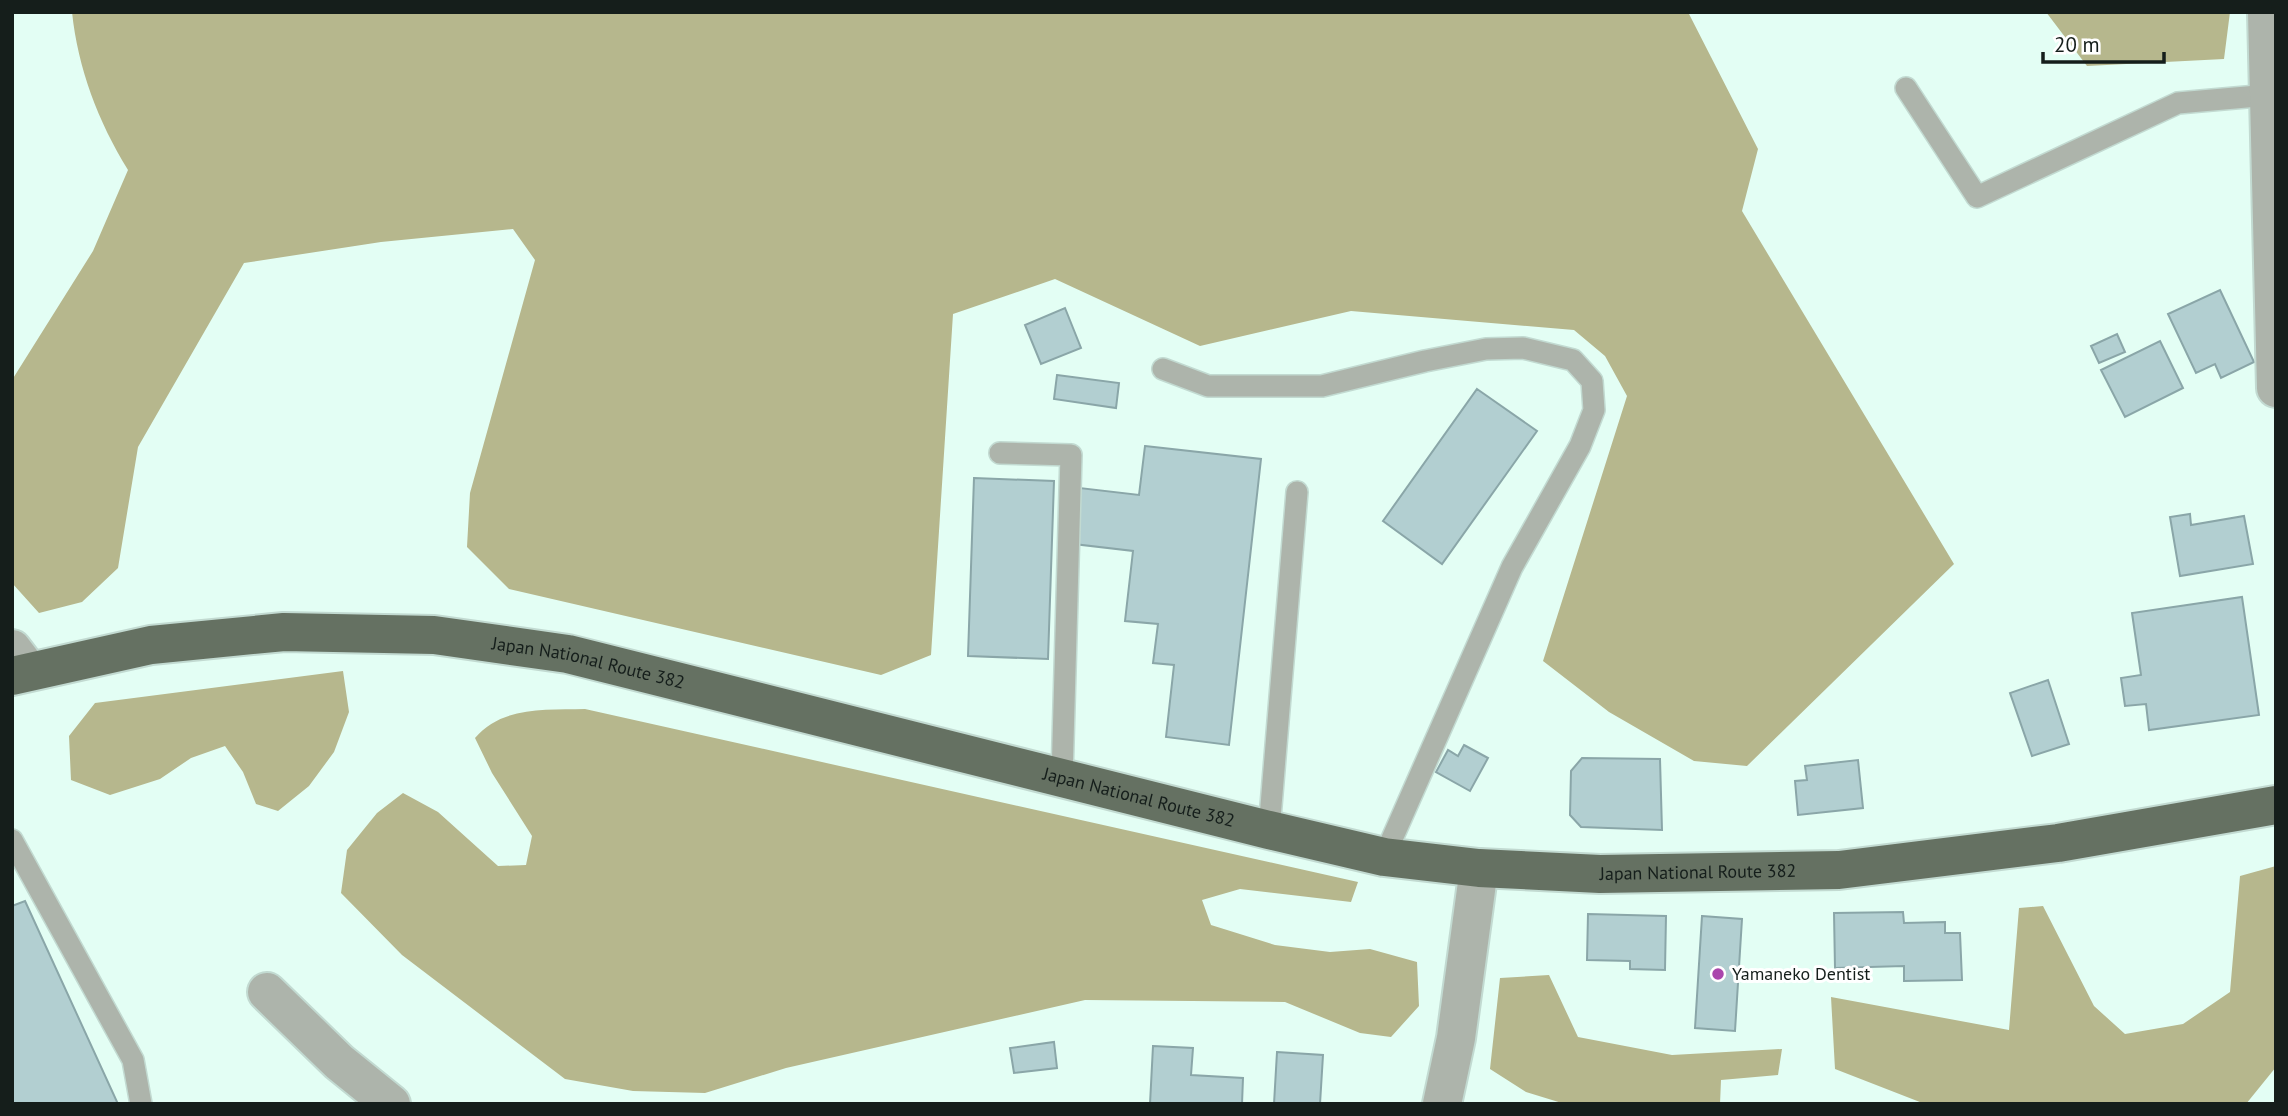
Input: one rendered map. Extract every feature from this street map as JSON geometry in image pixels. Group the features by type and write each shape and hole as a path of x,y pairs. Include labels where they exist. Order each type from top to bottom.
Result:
{"highway":[{"name":"Japan National Route 382","path":"18,665 151,645 284,632 434,635 568,654 1269,830 1384,857 1479,868 1600,874 1839,870 2058,843 2276,805"}],"street":[{"path":"2267,12 2276,388"},
{"path":"1442,1104 1456,1038 1479,868"},
{"path":"268,992 339,1062 391,1104"}],"lane":[{"path":"1906,88 1976,197 2179,103 2269,95"},
{"path":"1163,369 1208,386 1322,386 1486,349 1522,348 1573,360 1591,381 1594,410 1580,446 1513,567 1384,857"},
{"path":"1000,453 1071,455 1062,778"},
{"path":"1269,830 1297,492"},
{"path":"12,840 134,1060 141,1104"}],"green space":[{"path":"72,12 1688,12 1758,149 1742,211 1954,564 1747,766 1694,761 1609,712 1543,661 1627,396 1605,356 1574,330 1351,311 1200,346 1055,279 953,314 931,655 881,675 509,589 467,547 470,493 535,260 513,229 381,242 244,263 138,447 118,568 82,602 39,613 12,583 12,380 93,251 128,170 107,133 91,94 79,54"},
{"path":"2046,12 2230,12 2224,59 2087,66"},
{"path":"343,671 349,712 334,752 309,786 278,811 256,804 243,772 225,746 191,758 160,779 110,795 71,780 69,736 95,703"},
{"path":"585,709 1358,882 1351,902 1240,889 1202,900 1211,925 1275,945 1330,952 1370,949 1417,962 1419,1006 1391,1037 1360,1033 1285,1002 1085,1000 786,1068 705,1093 633,1091 565,1079 402,955 341,893 347,850 377,813 403,793 438,812 498,866 526,865 532,836 492,773 475,738 498,720 511,715 540,710"},
{"path":"2276,866 2276,1067 2246,1104 1925,1104 1835,1069 1831,997 2009,1030 2019,908 2043,906 2094,1006 2125,1034 2183,1024 2230,992 2240,876"},
{"path":"1549,975 1578,1037 1672,1055 1782,1049 1778,1075 1721,1080 1720,1104 1565,1104 1526,1092 1490,1069 1500,978"}],"building":[{"path":"2220,290 2254,362 2221,378 2215,364 2196,373 2168,314"},
{"path":"1065,308 1081,348 1041,364 1025,325"},
{"path":"2117,334 2125,352 2099,363 2091,346"},
{"path":"2160,341 2183,388 2125,417 2101,370"},
{"path":"1057,375 1119,383 1116,408 1054,399"},
{"path":"1477,389 1537,431 1442,564 1383,521"},
{"path":"1145,446 1261,459 1229,745 1166,737 1174,665 1153,663 1158,624 1125,621 1133,551 1074,544 1080,488 1139,495"},
{"path":"974,478 1054,481 1048,659 968,656"},
{"path":"2190,514 2191,525 2244,516 2253,564 2180,576 2170,517"},
{"path":"2242,597 2259,715 2149,730 2146,704 2125,706 2121,678 2141,675 2132,613"},
{"path":"2048,680 2069,744 2032,756 2010,693"},
{"path":"1464,745 1488,758 1470,791 1436,772 1448,750 1458,756"},
{"path":"1582,758 1660,759 1662,830 1581,827 1570,815 1571,771"},
{"path":"1858,760 1863,808 1798,815 1795,781 1807,780 1805,766"},
{"path":"25,901 118,1104 12,1104 12,906"},
{"path":"1903,912 1904,923 1945,922 1945,933 1960,933 1962,980 1904,981 1904,966 1835,968 1834,913"},
{"path":"1588,914 1666,916 1665,970 1630,969 1630,961 1587,960"},
{"name":"Yamaneko Dentist","path":"1702,916 1742,919 1735,1031 1695,1028"},
{"path":"1054,1042 1057,1068 1014,1073 1010,1048"},
{"path":"1153,1046 1193,1048 1191,1075 1243,1078 1242,1104 1150,1104"},
{"path":"1277,1052 1323,1055 1320,1104 1274,1104"}],"place":[{"name":"Yamaneko Dentist","path":"1718,974"}]}
